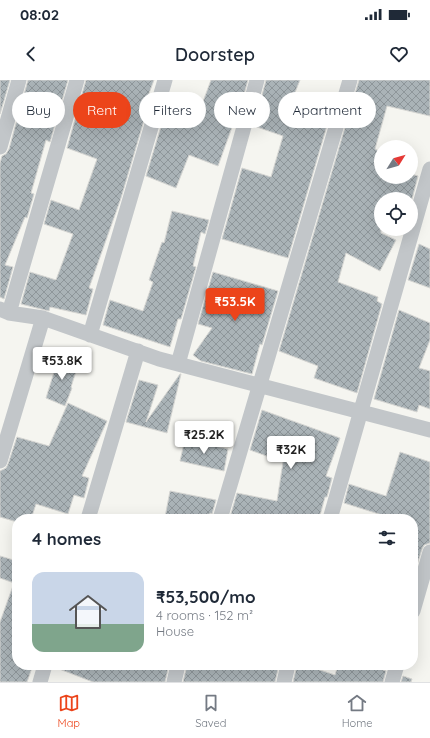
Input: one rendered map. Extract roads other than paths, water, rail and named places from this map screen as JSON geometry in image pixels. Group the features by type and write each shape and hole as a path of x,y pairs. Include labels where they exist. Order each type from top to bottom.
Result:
{"street":[{"path":"0,147 19,80"},
{"path":"77,80 5,311 43,318 178,364 430,430"},
{"path":"90,335 164,80"},
{"path":"178,364 257,80"},
{"path":"222,514 350,80"},
{"path":"331,514 430,169"},
{"path":"0,461 43,318"},
{"path":"89,514 138,351"},
{"path":"418,594 430,552"},
{"path":"40,682 44,670"},
{"path":"174,682 177,670"},
{"path":"284,682 287,670"},
{"path":"392,682 396,670"}]}
